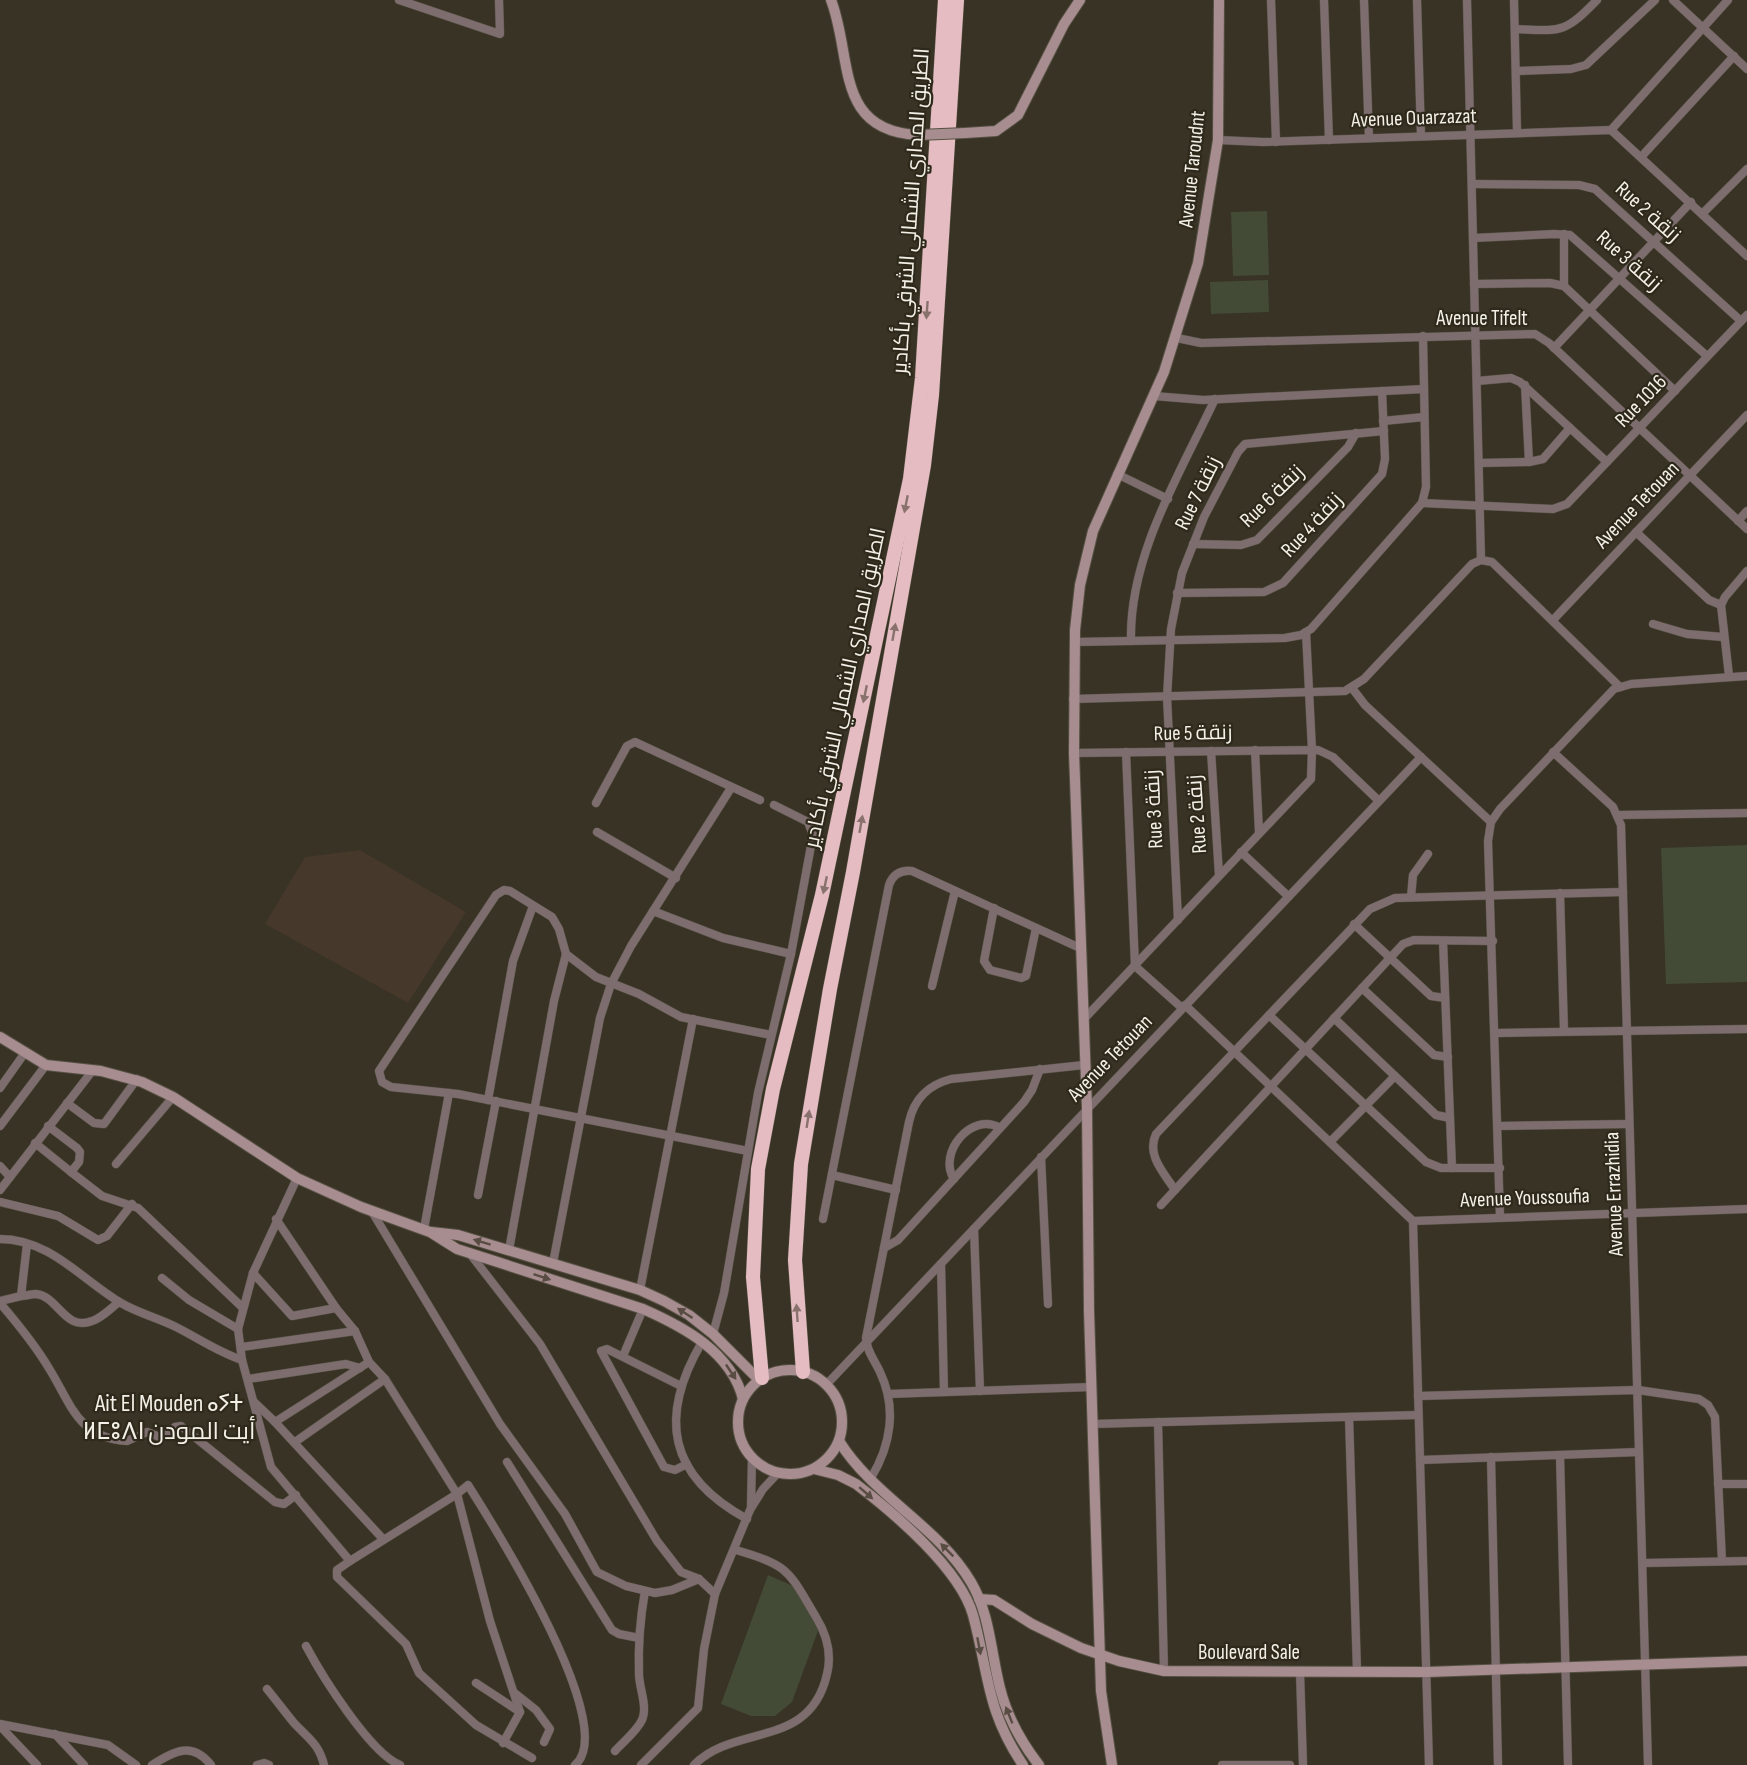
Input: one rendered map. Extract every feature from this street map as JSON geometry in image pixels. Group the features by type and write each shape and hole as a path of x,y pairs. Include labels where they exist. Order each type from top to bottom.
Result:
{"highway":[{"name":"الطريق المداري الشمالي الشرقي بأكادير","path":"761,1379 753,1277 758,1169 772,1089 825,884 910,479 923,366 945,0"},
{"name":"الطريق المداري الشمالي الشرقي بأكادير","path":"803,1372 795,1260 800,1175 826,1009 853,872 927,442 934,371 957,0"}],"street":[{"path":"399,0 410,1 500,34 500,0"},
{"path":"831,0 846,68 859,107 882,129 900,134 918,135 996,130 1018,115 1064,24 1080,0"},
{"name":"Avenue Taroudnt","path":"1112,1765 1102,1702 1100,1655 1087,1108 1082,1022 1074,753 1075,642 1086,558 1093,531 1154,396 1177,338 1203,241 1218,140 1219,0"},
{"path":"1271,0 1276,142"},
{"path":"1324,0 1329,140"},
{"path":"1364,0 1369,138"},
{"path":"1417,0 1421,136"},
{"path":"1467,0 1481,560"},
{"path":"1514,0 1517,131"},
{"path":"1515,29 1564,29 1579,19 1597,0"},
{"path":"1516,71 1571,69 1586,65 1655,0"},
{"path":"1673,0 1747,69"},
{"path":"1728,0 1611,130 1642,156 1747,256"},
{"path":"1642,156 1734,56"},
{"name":"Avenue Ouarzazat","path":"1218,140 1276,142 1517,131 1611,130"},
{"path":"1703,213 1745,175"},
{"name":"Rue 2 زنقة","path":"1472,184 1590,187 1744,318"},
{"path":"1554,348 1691,202"},
{"path":"1564,234 1564,286"},
{"name":"Rue 3 زنقة","path":"1473,238 1564,234 1580,241 1707,356"},
{"path":"1474,284 1550,283 1564,286 1675,391"},
{"name":"Rue 1016","path":"1480,507 1558,508 1570,501 1744,318"},
{"name":"Avenue Tifelt","path":"1177,338 1201,343 1530,333 1545,339 1747,530"},
{"path":"1075,642 1290,637 1306,632 1422,503 1426,487 1423,336"},
{"path":"1477,381 1510,378 1525,385 1607,462"},
{"path":"1525,385 1529,462"},
{"path":"1154,396 1215,399 1424,389"},
{"name":"Rue 4 زنقة","path":"1178,593 1264,592 1283,583 1381,477 1385,465 1382,391"},
{"path":"1131,641 1139,579 1168,499 1215,399"},
{"name":"Avenue Tetouan","path":"1553,620 1747,415"},
{"path":"1383,421 1424,417"},
{"path":"1479,463 1529,462 1547,457 1570,428"},
{"name":"Rue 7 زنقة","path":"1167,697 1169,641 1178,593 1193,544 1233,462 1245,444 1384,431"},
{"name":"Rue 6 زنقة","path":"1193,544 1241,545 1257,540 1348,447 1356,433"},
{"path":"1117,474 1168,499"},
{"path":"1422,503 1480,507"},
{"path":"1738,520 1747,511"},
{"path":"1636,532 1708,600 1721,605"},
{"path":"1073,699 1338,693 1352,688 1364,679 1472,564 1481,560 1492,562 1620,687"},
{"path":"1729,676 1721,605 1747,571"},
{"path":"1653,624 1687,634 1723,637"},
{"path":"1082,1022 1311,779 1312,750 1306,632"},
{"path":"1500,1217 1497,1033 1488,841 1491,822 1500,809 1609,693 1620,687 1747,676"},
{"path":"1352,688 1361,701 1491,822"},
{"name":"Rue 3 زنقة","path":"1167,697 1178,920"},
{"path":"596,803 627,746 632,742 639,742 760,800"},
{"path":"1255,750 1259,832"},
{"path":"1312,750 1328,754 1379,801"},
{"name":"Rue 5 زنقة","path":"1074,753 1312,750"},
{"name":"Rue 2 زنقة","path":"1211,751 1219,875"},
{"path":"1126,752 1135,966 1234,1051 1413,1221 1429,1765"},
{"path":"1553,752 1619,815 1747,813"},
{"name":"Avenue Tetouan","path":"826,1385 1420,757"},
{"path":"553,1263 600,1018 610,984 652,911 676,878 731,788"},
{"path":"713,1334 723,1293 771,1035 791,954 813,832 808,822 774,805"},
{"name":"Avenue Errazhidia","path":"1619,815 1628,1030 1648,1765"},
{"path":"597,832 676,878"},
{"path":"1241,852 1288,896"},
{"path":"1411,897 1413,875 1428,854"},
{"path":"823,1219 891,881 900,872 912,871 1080,948"},
{"path":"748,1151 581,1120 492,1100 387,1086 382,1082 379,1071 498,893 510,891 555,921 566,954 574,963 610,984 639,994 675,1015 771,1035"},
{"path":"932,987 955,891"},
{"path":"1175,1190 1154,1156 1154,1138 1354,924 1377,904 1395,898 1411,897 1623,892"},
{"path":"1560,893 1564,1031"},
{"path":"478,1195 513,961 533,906"},
{"path":"994,908 984,960 990,970 1021,978 1026,976 1036,928"},
{"path":"652,911 723,938 791,954"},
{"path":"1354,924 1431,996 1445,998"},
{"path":"1161,1205 1390,958 1410,941 1493,941"},
{"path":"1443,941 1452,1168"},
{"path":"509,1250 555,995 566,954"},
{"path":"1362,988 1434,1055 1448,1057"},
{"path":"1269,1015 1426,1162 1441,1168 1500,1168"},
{"path":"1334,1018 1436,1115 1450,1119"},
{"path":"640,1290 693,1019"},
{"path":"1497,1033 1747,1029"},
{"path":"0,1037 24,1054 46,1065 93,1070 137,1079 173,1097 297,1178 371,1210 427,1230 458,1235 640,1290 676,1307 713,1334 761,1379"},
{"path":"0,1088 24,1054"},
{"path":"0,1126 46,1065"},
{"path":"871,1478 888,1437 891,1416 888,1394 866,1343 911,1115 925,1092 951,1079 1084,1065"},
{"path":"884,1248 898,1240 1028,1097 1040,1069"},
{"path":"0,1190 93,1070"},
{"path":"1330,1142 1395,1076"},
{"path":"67,1103 94,1123 104,1124 137,1079"},
{"path":"427,1230 449,1093"},
{"path":"116,1164 173,1097"},
{"path":"954,1179 950,1169 955,1145 976,1125 990,1124 1000,1128"},
{"path":"1499,1126 1629,1124"},
{"path":"48,1126 80,1152 79,1162 71,1172"},
{"path":"35,1143 102,1196 132,1204 243,1308"},
{"path":"1041,1157 1048,1304"},
{"path":"0,1166 10,1177"},
{"path":"832,1175 896,1190"},
{"path":"297,1178 276,1219 253,1273 238,1329 242,1359 271,1467 350,1561"},
{"path":"0,1202 58,1216 98,1240 107,1236 132,1204"},
{"name":"Avenue Youssoufia","path":"1413,1221 1747,1209"},
{"path":"371,1210 500,1424 566,1514 597,1572 626,1586 655,1593 672,1590 699,1579"},
{"path":"276,1219 336,1308 355,1331 369,1362 385,1379 458,1494 490,1621 516,1694 520,1712 503,1743"},
{"path":"974,1229 980,1391"},
{"path":"427,1230 471,1255 643,1309 677,1325 702,1342 733,1373 743,1399"},
{"path":"457,1249 454,1240 458,1235"},
{"path":"0,1239 27,1244 65,1261 119,1302 175,1326 227,1355 242,1359"},
{"path":"21,1296 27,1244"},
{"path":"471,1255 540,1344 657,1542 681,1572 699,1579 715,1594"},
{"path":"941,1264 944,1392"},
{"path":"253,1273 292,1316 336,1308"},
{"path":"162,1278 189,1300 238,1329"},
{"path":"119,1302 94,1321 82,1324 72,1321 44,1297 35,1294 0,1302 29,1337 50,1369 72,1412 89,1427 116,1439 128,1441 147,1432 162,1438 175,1427 181,1426 275,1502 284,1504 296,1495"},
{"path":"623,1356 643,1309"},
{"path":"242,1347 355,1331"},
{"path":"702,1342 681,1386 675,1422 679,1445 687,1464 713,1497 747,1519"},
{"path":"681,1386 607,1349 601,1352 664,1467 675,1470 687,1464"},
{"path":"274,1422 369,1362"},
{"path":"248,1379 346,1364 360,1368"},
{"path":"750,1510 752,1458 740,1436 738,1417 743,1399 761,1379 782,1370 803,1372 826,1385 841,1411 839,1441 830,1458 814,1469 797,1474 778,1473 752,1458"},
{"path":"295,1442 385,1379"},
{"path":"888,1394 1092,1387"},
{"path":"1418,1396 1638,1390 1694,1398 1711,1409 1715,1417 1722,1562"},
{"path":"253,1401 295,1442 383,1539"},
{"path":"1094,1424 1418,1415"},
{"path":"1349,1417 1357,1671"},
{"path":"1158,1422 1164,1671"},
{"path":"839,1441 859,1467 955,1559 980,1599 1004,1700 1018,1734 1039,1765"},
{"path":"1420,1460 1640,1452"},
{"path":"1560,1455 1569,1765"},
{"path":"1491,1457 1498,1765"},
{"path":"507,1462 612,1630 619,1634 639,1638"},
{"path":"848,1479 850,1473 859,1467"},
{"path":"814,1469 848,1479 863,1490 940,1560 956,1580 972,1615 991,1703 1003,1732 1023,1765"},
{"path":"641,1765 698,1708 704,1649 715,1594 736,1550 750,1510 763,1489 778,1473"},
{"path":"1718,1484 1747,1484"},
{"path":"532,1758 503,1743 476,1725 419,1673 406,1644 337,1576 336,1572 383,1539 458,1494 468,1485 508,1547 566,1662 585,1720 585,1742 579,1762 575,1765"},
{"path":"694,1765 723,1745 771,1734 797,1720 817,1699 828,1667 828,1648 823,1630 790,1575 775,1563 736,1550"},
{"path":"1644,1563 1747,1561"},
{"path":"615,1751 642,1721 644,1711 639,1676 639,1638 645,1591"},
{"name":"Boulevard Sale","path":"980,1599 994,1600 1051,1634 1100,1655 1164,1671 1427,1672 1747,1661"},
{"path":"306,1646 321,1672 365,1733 378,1749 400,1765"},
{"path":"1300,1672 1303,1765"},
{"path":"476,1683 520,1712"},
{"path":"267,1689 294,1723 314,1740 321,1750 324,1765"},
{"path":"516,1694 536,1710 550,1729 544,1742"},
{"path":"0,1725 108,1745 136,1765"},
{"path":"0,1725 38,1765"},
{"path":"55,1734 84,1765"},
{"path":"152,1765 168,1755 190,1750 201,1753 211,1765"},
{"path":"257,1765 264,1762 269,1765"},
{"path":"1222,1765 1290,1765"}],"shaded area":[{"path":"360,850 466,912 408,1003 265,924 305,857"}],"green space":[{"path":"1267,211 1269,275 1233,276 1231,212"},
{"path":"1268,280 1269,312 1211,314 1210,282"},
{"path":"1747,845 1747,982 1666,984 1661,848"},
{"path":"768,1575 793,1586 819,1628 792,1702 775,1716 751,1716 721,1704"}],"district":[{"name":"Ait El Mouden ⴰⵢⵜ ⵍⵎⵓⴷⵏ أيت المودن","path":"169,1417"}]}
